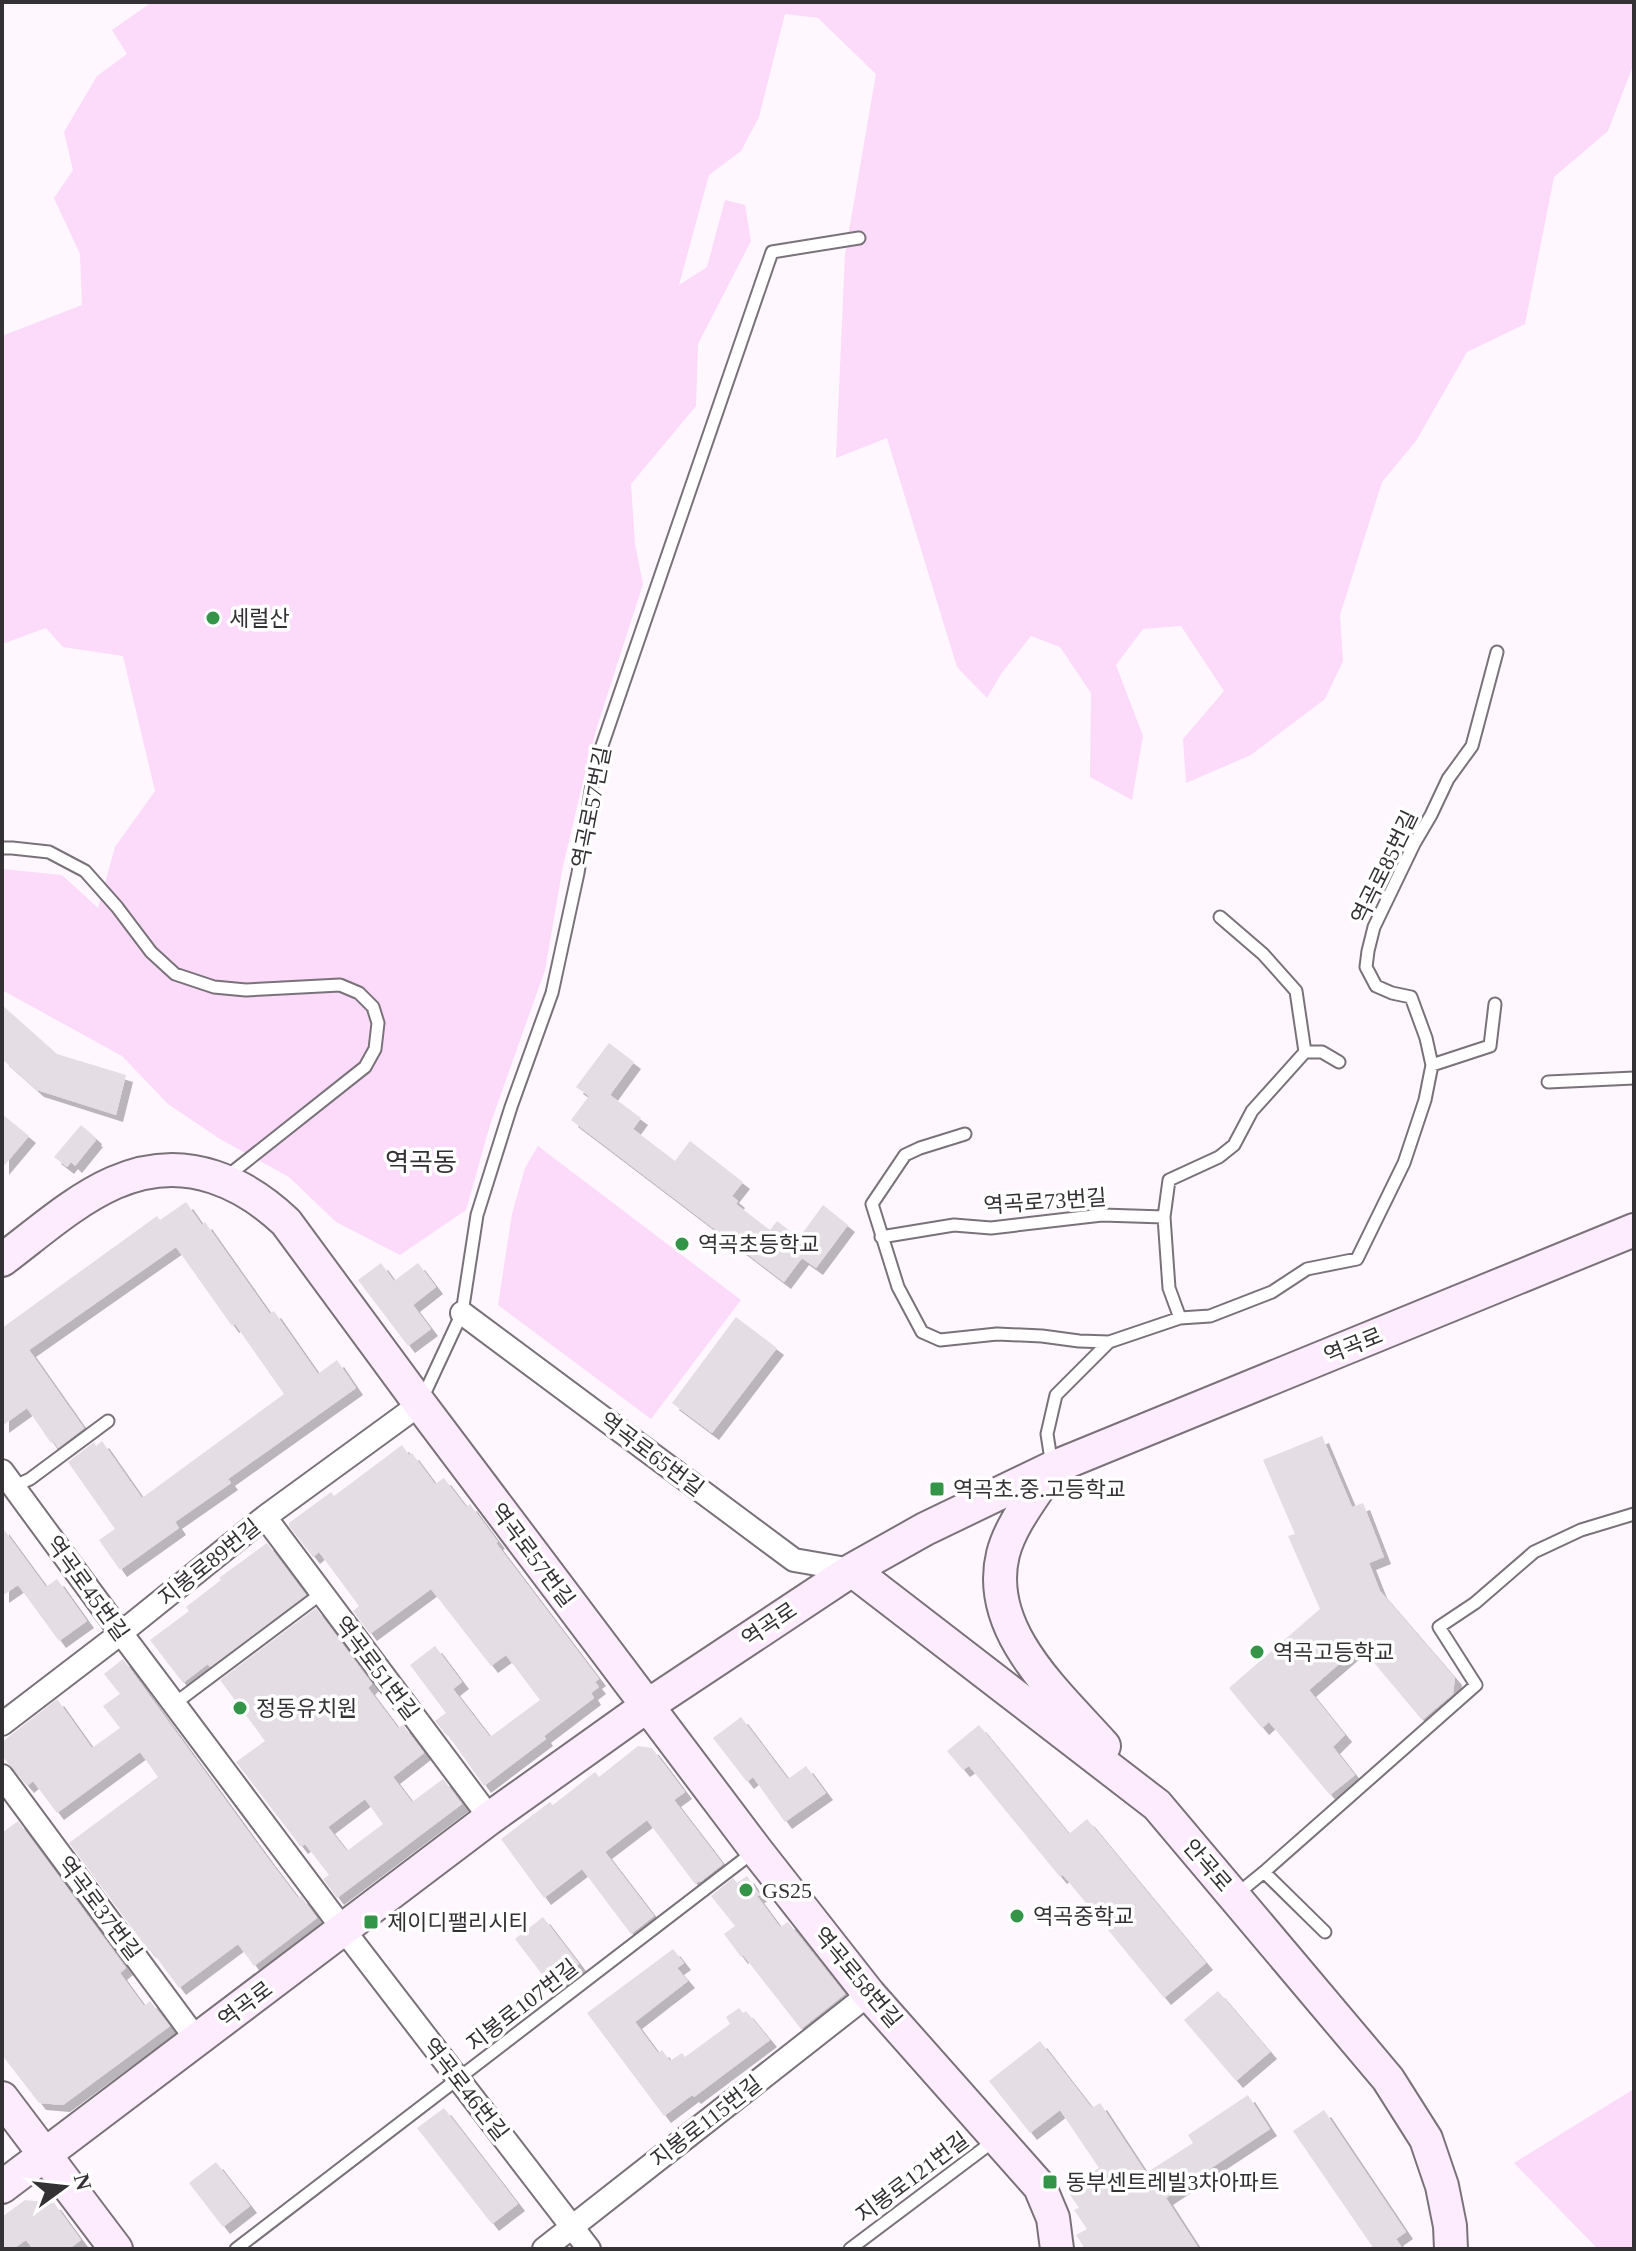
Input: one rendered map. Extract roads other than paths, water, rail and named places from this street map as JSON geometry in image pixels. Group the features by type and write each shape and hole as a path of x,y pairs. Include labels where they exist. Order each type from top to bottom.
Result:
{"street":[{"name":"역곡로57번길","path":"2,1260 97,1190 121,1178 149,1170 179,1169 204,1174 223,1180 270,1206 286,1222 647,1706"},
{"name":"역곡로","path":"2,2187 490,1818 647,1706 852,1570 925,1529 1052,1468 1634,1230"},
{"name":"역곡로65번길","path":"462,1313 794,1560 852,1570"},
{"name":"지봉로89번길","path":"2,1724 265,1517 420,1404"},
{"path":"1052,1468 1012,1531 1003,1553 999,1582 1006,1617 1036,1670 1157,1805"},
{"name":"역곡로45번길","path":"6,1484 343,1929"},
{"name":"역곡로51번길","path":"265,1517 490,1818"},
{"name":"안곡로","path":"852,1570 1157,1805 1388,2079 1426,2139 1442,2186 1451,2249"},
{"name":"역곡로58번길","path":"647,1706 869,1994 1040,2187 1053,2218 1057,2249"},
{"name":"역곡로37번길","path":"2,1776 197,2040"},
{"name":"역곡로46번길","path":"343,1929 589,2249"},
{"name":"지봉로115번길","path":"544,2249 869,1994"},
{"path":"2,2098 116,2249"}],"lane":[{"name":"역곡로57번길","path":"420,1404 462,1313 477,1215 552,993 578,873 595,766 772,252 859,238"},
{"name":"역곡로85번길","path":"1180,1318 1210,1316 1272,1292 1307,1269 1357,1259 1404,1163 1425,1100 1432,1065 1411,997 1376,986 1366,967 1368,951 1374,927 1414,844 1448,779 1472,746 1497,652"},
{"path":"2,848 49,852 85,871 151,952 175,974 214,987 246,990 340,985 359,993 373,1007 378,1023 375,1049 365,1067 223,1180"},
{"path":"1220,917 1263,954 1296,991 1305,1052"},
{"path":"1432,1065 1490,1046 1495,1004"},
{"path":"965,1134 905,1155 872,1204 898,1287 922,1332 940,1340 997,1334 1109,1342 1180,1318 1169,1288 1164,1217 1169,1180 1219,1157 1234,1145 1252,1111 1305,1052 1322,1052 1339,1062"},
{"path":"1548,1082 1634,1078"},
{"name":"역곡로73번길","path":"881,1237 954,1225 991,1228 1102,1215 1164,1217"},
{"path":"1052,1468 1047,1434 1056,1395 1109,1342"},
{"path":"6,1484 30,1479 108,1421"},
{"path":"1235,1896 1476,1685 1439,1627 1475,1603 1534,1552 1581,1530 1634,1514"},
{"path":"174,1704 322,1593"},
{"name":"지봉로107번길","path":"236,2249 756,1850"},
{"path":"1264,1872 1325,1932"},
{"name":"지봉로121번길","path":"850,2249 998,2138"}],"place":[{"name":"세럴산","path":"213,618"},
{"name":"역곡초등학교","path":"682,1244"},
{"name":"역곡초.중.고등학교","path":"937,1489"},
{"name":"역곡고등학교","path":"1257,1652"},
{"name":"정동유치원","path":"240,1708"},
{"name":"GS25","path":"746,1890"},
{"name":"역곡중학교","path":"1017,1916"},
{"name":"제이디팰리시티","path":"371,1922"},
{"name":"동부센트레빌3차아파트","path":"1050,2182"}],"district":[{"name":"역곡동","path":"421,1162"}]}
